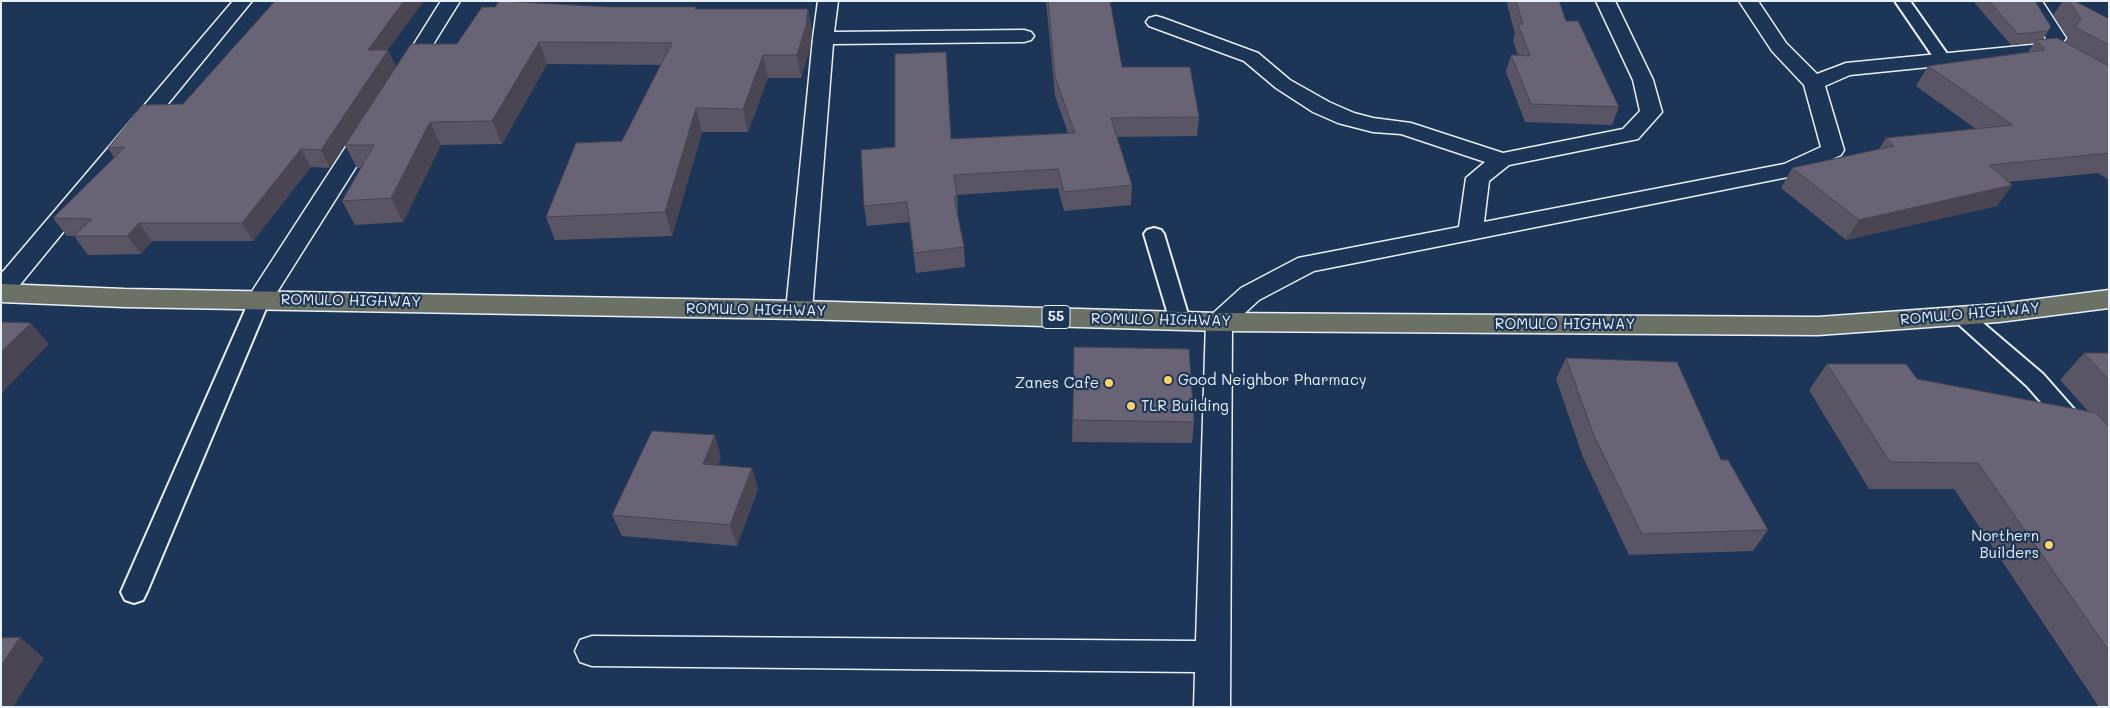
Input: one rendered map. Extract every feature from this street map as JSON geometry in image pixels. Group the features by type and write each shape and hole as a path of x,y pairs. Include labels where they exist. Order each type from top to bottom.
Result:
{"highway":[{"name":"ROMULO HIGHWAY","path":"1,292 124,298 799,310 1219,322 1818,326 1962,316 2109,299"}],"street":[{"path":"1,292 243,1"},
{"path":"260,299 452,1"},
{"path":"799,310 823,38 828,1"},
{"path":"1470,232 1478,178 1502,160 1630,134 1651,112 1643,80 1605,1"},
{"path":"1212,707 1219,322 1250,294 1307,264 1790,170 1833,150 1814,84 1779,47 1748,1"},
{"path":"1814,84 1846,68 1942,58 2055,53 2056,38 2032,1"},
{"path":"1156,22 1251,57 1282,84 1321,107 1346,118 1373,125 1403,128 1502,160"},
{"path":"823,38 1024,36"},
{"path":"592,650 1213,657"}],"lane":[{"path":"1902,1 1942,58"},
{"path":"1154,234 1180,321"},
{"path":"134,592 260,299"},
{"path":"1962,316 2034,380 2109,465"}],"building":[{"path":"275,1 404,1 368,50 388,50 321,150 301,149 242,223 139,223 127,236 74,236 92,219 53,218 125,147 108,148 143,105 183,104"},
{"path":"499,1 610,7 808,9 806,26 797,55 763,55 743,109 696,108 665,212 546,217 576,143 622,141 672,43 539,42 492,121 430,122 391,198 342,201 374,145 345,145 411,44 457,44 482,7 495,7"},
{"path":"1048,1 1110,1 1122,67 1190,67 1199,117 1111,118 1132,185 1064,192 1058,169 954,175 957,197 954,197 964,247 914,253 907,202 864,206 861,150 895,147 895,54 946,52 951,139 1075,133 1055,77"},
{"path":"1516,1 1559,1 1566,21 1578,21 1619,107 1531,104 1511,55 1530,56 1518,24 1523,24"},
{"path":"1989,1 2035,1 2051,27 2047,31 2018,34"},
{"path":"2069,1 2075,1 2109,19 2109,45 2075,27 2081,19"},
{"path":"2057,38 2109,66 2109,153 1989,165 2012,185 1859,220 1792,168 1894,146 1886,138 2013,125 1928,66 2045,50 2036,40"},
{"path":"1,322 31,323 1,352"},
{"name":"TLR Building","path":"1074,347 1189,349 1194,422 1073,420"},
{"path":"2084,353 2109,353 2109,380"},
{"path":"1566,358 1677,362 1721,460 1728,460 1768,530 1642,534 1594,436"},
{"name":"Northern Builders","path":"1827,364 1906,364 1917,379 2096,413 2109,427 2109,651 1978,463 1890,462"},
{"path":"652,431 715,435 703,464 752,468 730,525 612,515"},
{"path":"20,637 1,666 1,638"}],"place":[{"name":"Good Neighbor Pharmacy","path":"1168,380"},
{"name":"Zanes Cafe","path":"1109,383"},
{"name":"TLR Building","path":"1131,406"},
{"name":"Northern Builders","path":"2049,545"}]}
